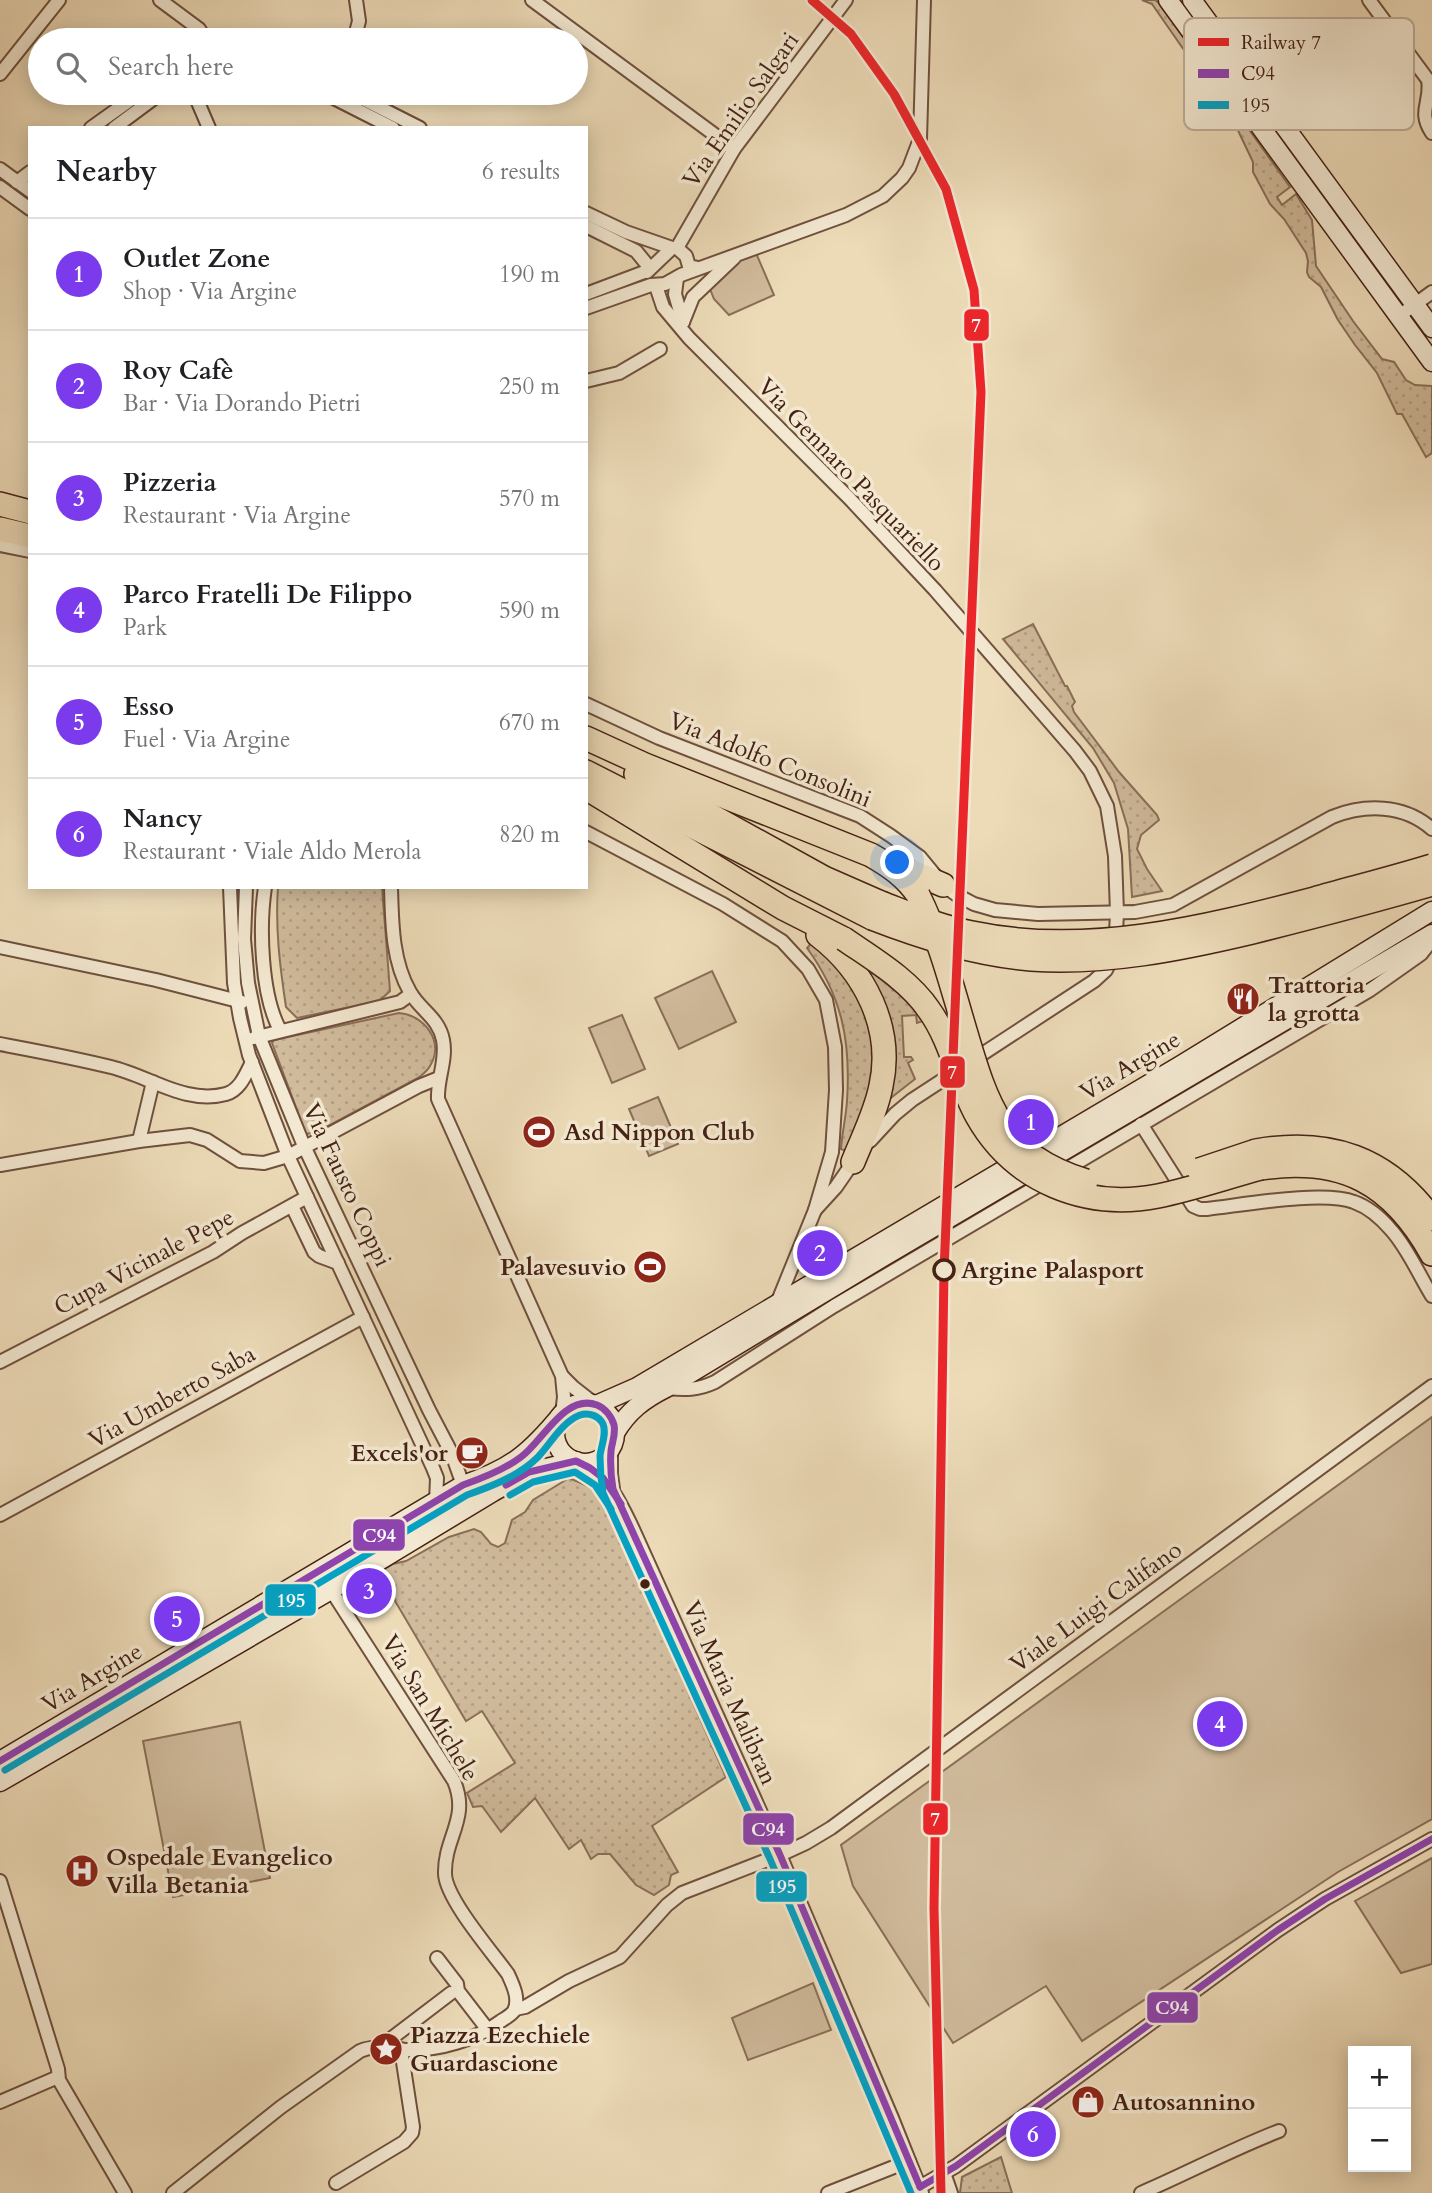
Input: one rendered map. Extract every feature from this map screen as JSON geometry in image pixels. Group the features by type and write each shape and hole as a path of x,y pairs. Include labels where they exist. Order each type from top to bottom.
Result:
{"highway":[{"path":"0,504 28,511"},
{"path":"0,529 28,536"},
{"path":"588,739 645,765 914,871 943,885"},
{"path":"588,748 824,878 921,937 970,950 1031,958 1085,959 1155,953 1300,920 1432,884"},
{"path":"588,773 876,911 925,920 972,933 1036,941 1083,942 1208,925 1432,866"},
{"path":"588,789 783,908 844,939 911,989 929,1009 944,1035 963,1089 979,1119 998,1146 1036,1178 1070,1193 1118,1200 1159,1195 1290,1147 1327,1149 1362,1159 1401,1184 1432,1219"},
{"path":"870,855 898,873 911,884 918,895 933,930 982,1087 1004,1127 1021,1147 1035,1158 1062,1173 1104,1185 1129,1185 1174,1178 1258,1160 1280,1165 1332,1169 1379,1189 1415,1224 1432,1254"},
{"path":"783,908 837,949 855,970 871,998 878,1021 883,1049 882,1084 853,1162"}],"street":[{"path":"37,28 59,0"},
{"path":"160,0 198,28"},
{"path":"356,0 359,21 357,28"},
{"path":"532,0 570,28"},
{"name":"Via Emilio Salgari","path":"674,248 734,149 846,0"},
{"path":"588,307 846,215 883,196 909,168 920,139 924,0"},
{"path":"1168,0 1184,22"},
{"path":"1192,0 1205,18"},
{"path":"1369,0 1382,18"},
{"path":"0,74 28,39"},
{"path":"588,41 734,149"},
{"path":"1414,61 1430,87 1424,117 1432,133"},
{"path":"94,126 123,105"},
{"path":"117,126 145,105"},
{"path":"199,105 208,126"},
{"path":"347,105 387,126"},
{"path":"375,105 416,126"},
{"path":"1263,130 1432,362"},
{"path":"1287,130 1432,328"},
{"path":"0,169 28,190"},
{"path":"17,182 28,174"},
{"path":"17,182 17,200"},
{"path":"0,187 28,208"},
{"path":"17,200 28,192"},
{"path":"588,214 626,232 674,248 686,256 691,267 698,268"},
{"path":"588,227 636,251 648,269"},
{"path":"588,294 648,269 674,248"},
{"path":"683,322 693,297 740,253"},
{"path":"687,261 679,276 675,294 689,338"},
{"name":"Via Gennaro Pasquariello","path":"648,269 663,307 689,338 858,508 935,590 1090,771 1107,806 1115,856 1117,913 1115,952 1110,964 1101,976 912,1100 881,1127 815,1210"},
{"path":"1399,316 1432,292"},
{"path":"588,381 619,373 660,349"},
{"path":"0,496 28,503"},
{"path":"0,545 28,551"},
{"name":"Via Adolfo Consolini","path":"588,705 659,738 860,816 920,857 943,885 957,895 974,904 995,910 1038,915 1156,910 1173,905 1332,817 1350,810 1389,808 1408,814 1432,829"},
{"path":"588,833 723,904 782,941 808,969 826,1000 835,1047 836,1090 832,1152 815,1210 778,1301"},
{"name":"Via Fausto Coppi","path":"230,889 236,1000 252,1062 288,1156 433,1468 437,1478 436,1502"},
{"name":"Via Fausto Coppi","path":"246,889 244,939 251,1006 259,1036 304,1146 452,1454 463,1485"},
{"path":"265,889 265,982 273,1017 280,1031"},
{"path":"390,889 396,953 402,976 411,994 438,1025 443,1038 438,1099 441,1109 562,1376 565,1386 562,1414 555,1429 558,1445 568,1457 579,1462 600,1459 613,1440 610,1416 562,1376"},
{"name":"Via Argine","path":"596,1405 637,1387 778,1301 1181,1065 1432,911"},
{"name":"Via Argine","path":"613,1440 630,1411 647,1398 1432,934"},
{"path":"666,1388 690,1391 715,1382 834,1306 1370,990 1421,954 1432,940"},
{"path":"0,947 156,980 251,1006"},
{"path":"246,1041 400,1002 411,994"},
{"path":"0,1044 113,1067 194,1095 225,1095 237,1087 252,1062"},
{"path":"0,1165 139,1141 194,1135 240,1161 264,1163 288,1156 439,1078"},
{"path":"139,1141 153,1082"},
{"path":"1142,1124 1193,1206 1208,1209 1319,1197 1354,1202 1371,1211 1395,1233 1432,1296"},
{"name":"Cupa Vicinale Pepe","path":"0,1362 213,1252 307,1197"},
{"name":"Via Fausto Coppi","path":"292,1206 314,1252 338,1263"},
{"name":"Via Umberto Saba","path":"0,1515 363,1317"},
{"name":"Viale Luigi Califano","path":"515,2009 525,2007 569,1981 620,1957 682,1892 780,1855 831,1828 1432,1386"},
{"path":"562,1414 575,1405 596,1405"},
{"name":"Via Argine","path":"0,1761 463,1485 489,1476 522,1457 538,1443 562,1414"},
{"name":"Via Maria Malibran","path":"613,1440 613,1489"},
{"name":"Via Argine","path":"0,1783 529,1472 547,1466 579,1462"},
{"name":"Via Maria Malibran","path":"579,1462 600,1475 613,1489 632,1527 780,1855 921,2190"},
{"name":"Via San Michele","path":"331,1590 454,1780 461,1808 448,1850 446,1879 452,1896 508,1974 514,1987 515,2009"},
{"path":"921,2190 1278,1930 1325,1899 1432,1839"},
{"path":"0,1881 58,2069 58,2077 125,2193"},
{"path":"437,1958 488,2030"},
{"path":"383,2047 451,1993"},
{"path":"173,2193 281,2108 366,2048 427,2049 473,2039 515,2009"},
{"path":"336,2183 404,2142 412,2133 404,2050"},
{"path":"0,2102 58,2077"},
{"path":"1141,2193 1279,2131"},
{"path":"828,2193 909,2161"},
{"path":"944,2173 951,2193"}],"shaded area":[{"path":"1142,0 1155,0 1159,3 1184,38 1184,50 1152,4"},
{"path":"1238,130 1249,130 1290,187 1277,197 1282,205 1296,194 1312,220 1316,266 1353,321 1382,359 1394,362 1406,380 1415,385 1432,386 1432,453 1426,457 1402,414 1397,414 1377,373 1338,320 1321,287 1309,277 1306,253 1284,219 1270,204 1253,172 1253,162"},
{"path":"756,253 774,295 729,315 714,299 708,284 726,262"},
{"path":"1033,624 1075,702 1072,706 1074,712 1119,772 1157,815 1159,820 1141,835 1137,849 1162,891 1132,897 1128,829 1114,783 1093,748 1003,639"},
{"path":"278,889 382,889 390,991 379,1001 297,1018 286,1007 280,962"},
{"path":"814,940 856,987 873,1033 875,1074 848,1152 841,1149 848,1079 842,1020 829,984 807,948"},
{"path":"712,971 736,1022 679,1049 655,998"},
{"path":"873,973 911,1003 923,1021 917,1023 916,1015 902,1016 904,1057 911,1057 913,1060 908,1063 915,1079 883,1104 869,975"},
{"path":"399,1013 416,1019 430,1031 435,1047 429,1068 418,1078 317,1132 306,1134 272,1043 274,1040"},
{"path":"622,1015 645,1069 612,1083 589,1028"},
{"path":"658,1097 678,1144 649,1156 629,1109"},
{"path":"1432,1417 1432,1819 1338,1872 1082,2041 1046,1986 953,2043 853,1886 841,1845"},
{"path":"569,1478 595,1489 607,1509 726,1777 652,1826 678,1872 671,1875 669,1885 654,1895 636,1885 610,1854 598,1854 591,1859 581,1840 569,1849 535,1798 501,1832 482,1806 473,1807 467,1793 515,1763 482,1711 466,1721 385,1584 377,1588 371,1577 449,1537 474,1529 498,1547 505,1543 512,1520 525,1512 533,1500"},
{"path":"240,1722 270,1878 173,1897 143,1741"},
{"path":"1432,1858 1432,1964 1401,1973 1355,1901"},
{"path":"813,1983 831,2030 748,2060 732,2018"},
{"path":"1001,2157 1012,2193 960,2193 962,2177"}],"rail line":[{"name":"7","path":"812,0 851,34 894,94 946,189 974,290 981,392 944,1271 934,1908 941,2193"}],"transit line":[{"name":"C94","path":"0,1761 463,1485 514,1462 529,1450 555,1420 575,1406 585,1403 597,1405 608,1413 614,1425 611,1451 613,1489 780,1855 920,2187"},
{"name":"195","path":"5,1770 467,1495 514,1475 531,1464 557,1433 574,1418 593,1415 601,1421 604,1428 600,1456 603,1493 770,1859 911,2193"},
{"name":"C94","path":"506,1485 529,1472 576,1461 603,1478 621,1504"},
{"name":"195","path":"510,1495 533,1482 575,1472 595,1485 611,1509"},
{"name":"C94","path":"920,2187 956,2166 1278,1930 1325,1899 1432,1839"}],"place":[{"name":"Trattoria la grotta","path":"1243,999"},
{"name":"Outlet Zone","path":"1031,1122"},
{"name":"Asd Nippon Club","path":"539,1132"},
{"name":"Roy Cafè","path":"820,1253"},
{"name":"Palavesuvio","path":"650,1267"},
{"name":"Argine Palasport","path":"944,1270"},
{"name":"Excels'or","path":"472,1453"},
{"name":"Pizzeria","path":"369,1591"},
{"name":"Esso","path":"177,1619"},
{"name":"Parco Fratelli De Filippo","path":"1220,1724"},
{"name":"Ospedale Evangelico Villa Betania","path":"82,1871"},
{"name":"Piazza Ezechiele Guardascione","path":"386,2049"},
{"name":"Autosannino","path":"1088,2102"},
{"name":"Nancy","path":"1033,2134"}]}
